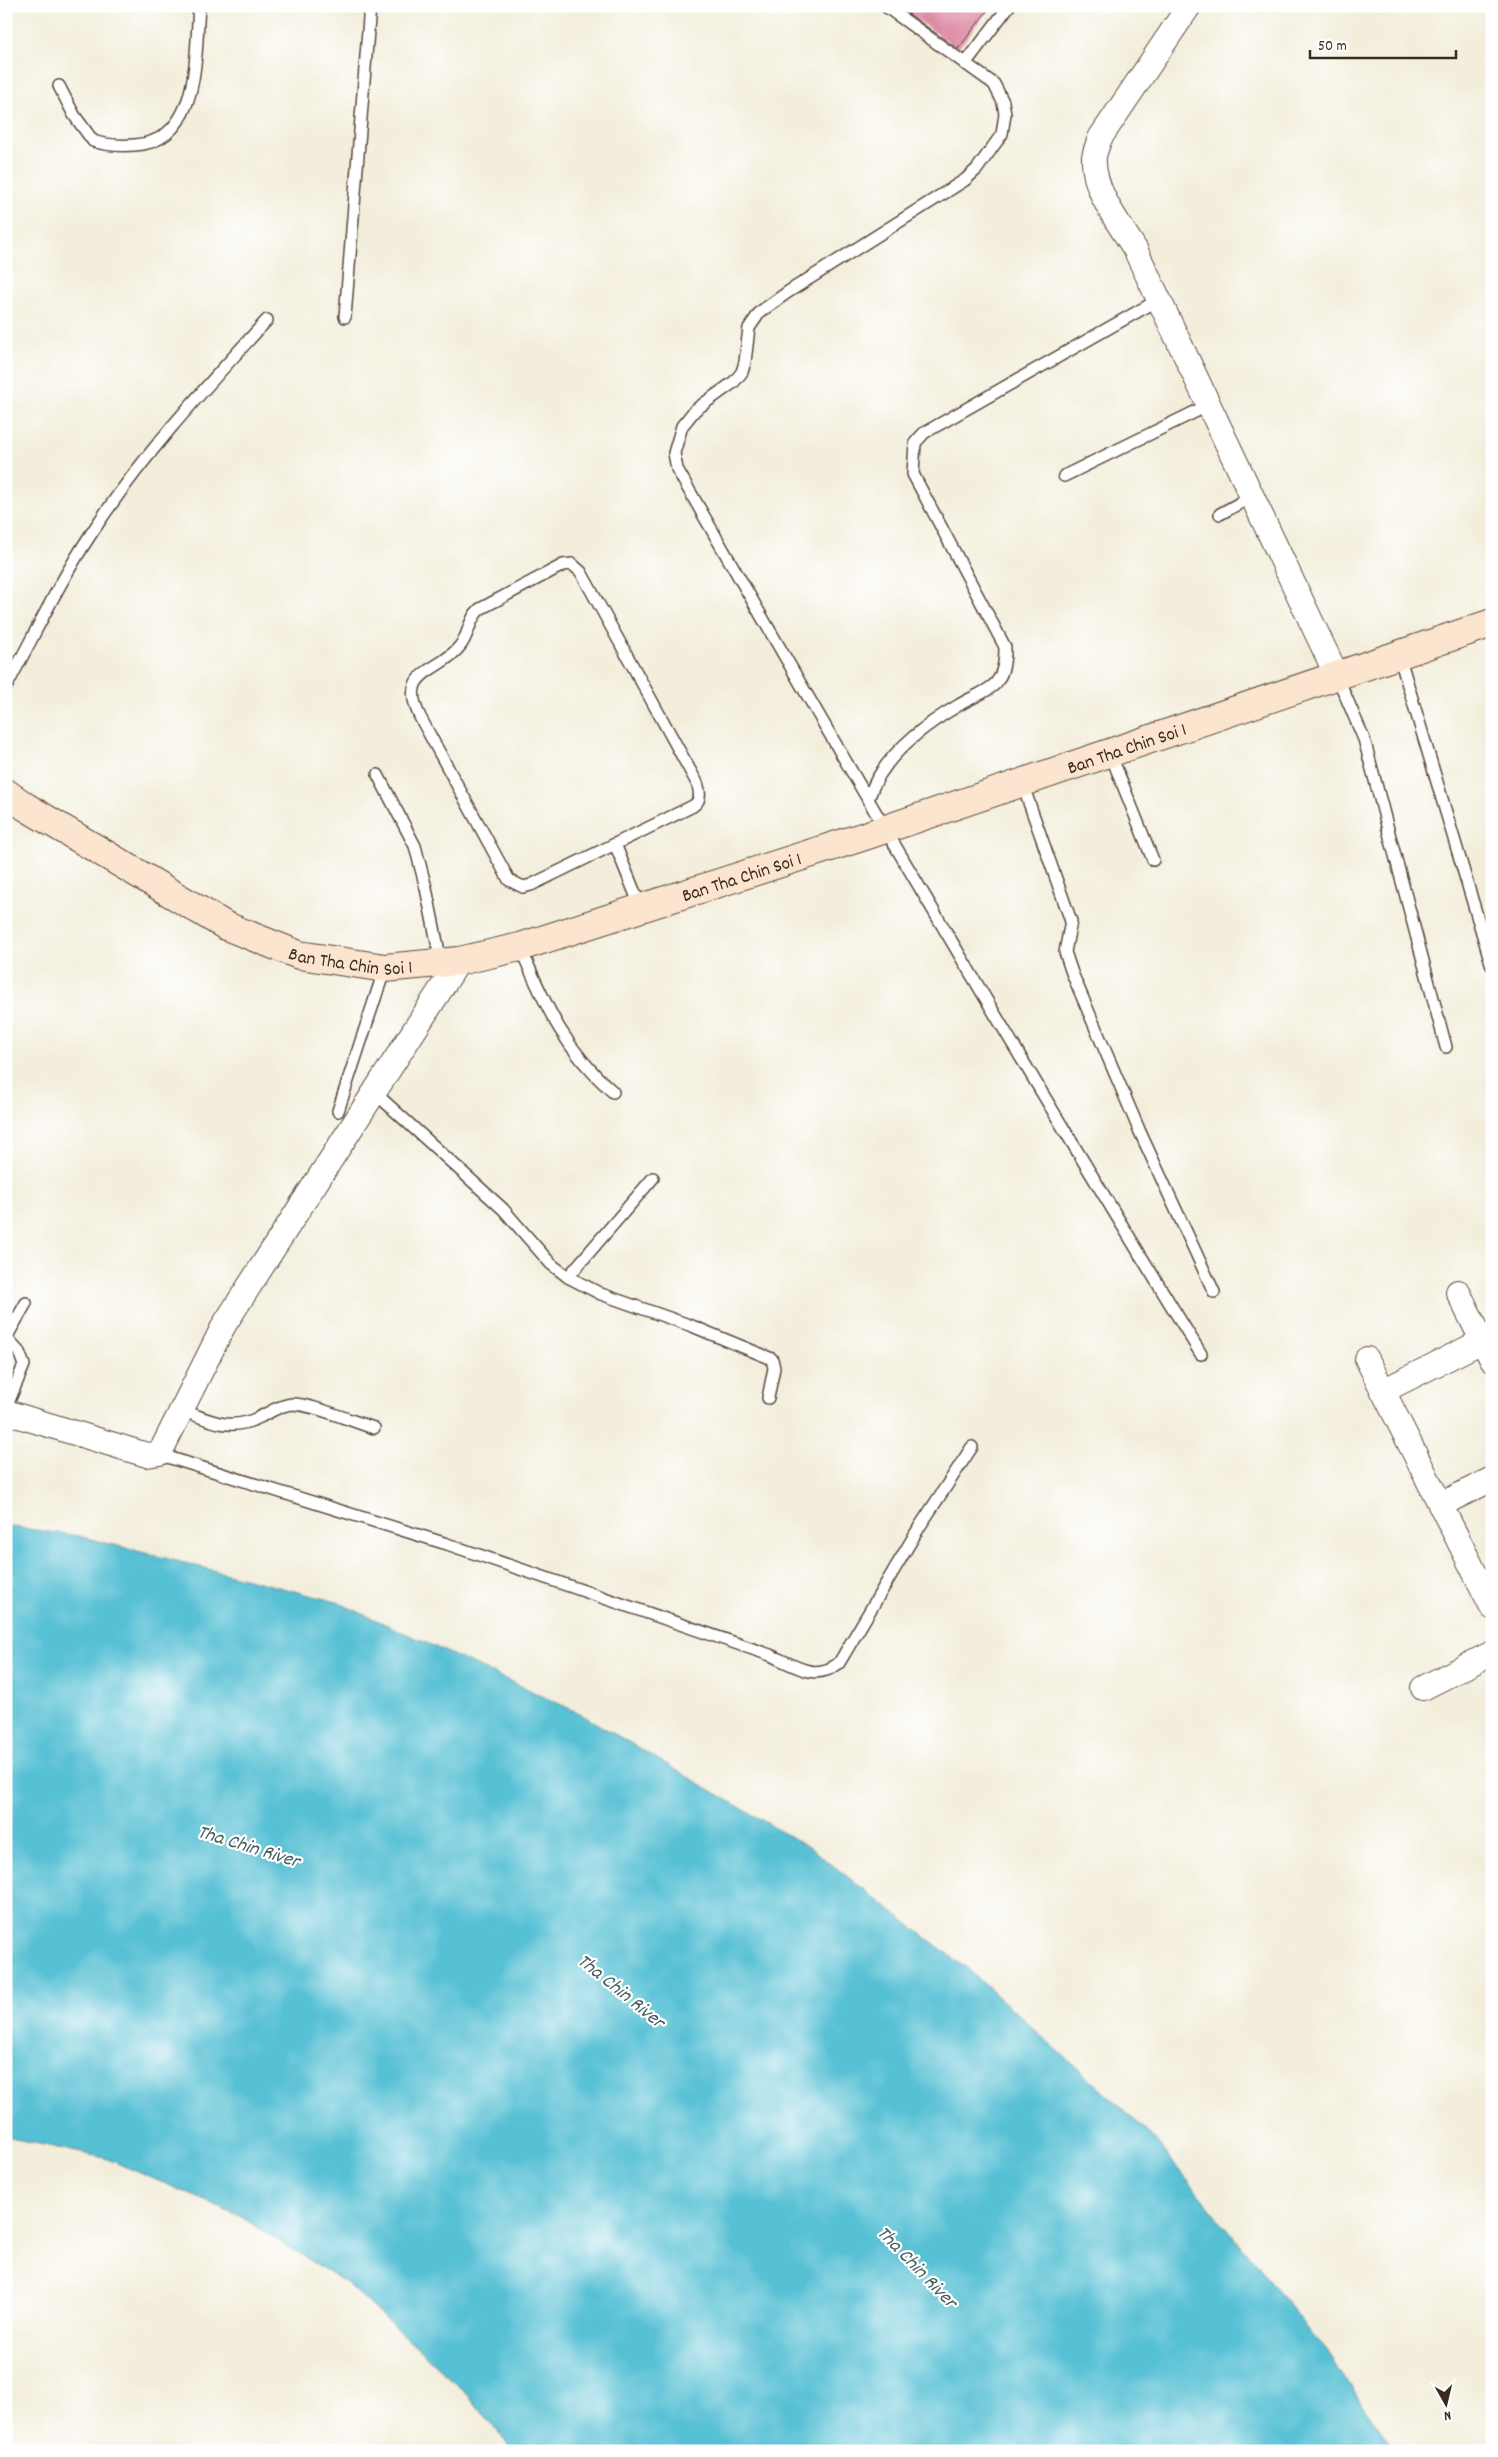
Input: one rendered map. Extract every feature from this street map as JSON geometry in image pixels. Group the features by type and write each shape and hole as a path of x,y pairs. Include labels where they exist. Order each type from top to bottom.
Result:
{"street":[{"path":"1189,6 1100,138 1094,157 1101,190 1134,250 1337,676"},
{"name":"Ban Tha Chin Soi 1","path":"6,793 226,926 300,955 385,968 450,962 520,947 884,829 1492,623"},
{"path":"7,1405 147,1455 158,1454 162,1450 224,1325 374,1092 450,962"},
{"path":"1382,1391 1489,1345 1458,1292"},
{"path":"1367,1359 1492,1607"},
{"path":"1440,1505 1492,1479"},
{"path":"1423,1688 1492,1653"}],"lane":[{"path":"59,86 74,115 93,141 120,146 144,144 160,138 179,120 189,99 193,82 199,6"},
{"path":"345,317 370,6"},
{"path":"885,6 994,84 1003,102 1005,114 1002,134 991,152 965,180 788,292 760,312 749,328 742,372 734,382 695,410 682,426 674,453 678,468 884,829 1101,1192 1202,1354"},
{"path":"965,64 1009,6"},
{"path":"868,800 872,788 896,753 915,734 939,717 995,684 1004,668 1006,646 914,474 915,443 924,433 1158,300"},
{"path":"6,687 90,535 142,463 184,411 267,320"},
{"path":"1064,476 1209,405"},
{"path":"1220,514 1251,497"},
{"path":"566,564 576,567 581,572 700,791 697,803 615,844 531,885 523,886 509,880 420,717 412,692 422,677 456,652 463,643 475,613 566,564"},
{"path":"1398,655 1492,966"},
{"path":"1337,676 1364,739 1446,1046"},
{"path":"1110,754 1153,860"},
{"path":"378,775 415,846 426,888 450,962"},
{"path":"1022,783 1071,921 1065,952 1072,973 1140,1132 1214,1292"},
{"path":"615,844 641,908"},
{"path":"520,947 554,1022 584,1063 613,1092"},
{"path":"338,1111 385,968"},
{"path":"374,1092 503,1209 552,1264 568,1278 601,1294 692,1326 765,1354 772,1359 774,1368 768,1398"},
{"path":"568,1278 653,1178"},
{"path":"7,1405 24,1365 19,1352 6,1338 26,1303"},
{"path":"182,1410 222,1425 234,1425 245,1424 282,1406 300,1405 374,1428"},
{"path":"158,1454 447,1544 770,1655 816,1674 828,1671 839,1663 920,1526 972,1447"}],"water":[{"name":"Tha Chin River","path":"6,1526 79,1536 337,1602 577,1712 813,1850 972,1973 1148,2132 1321,2344 1395,2451 513,2451 469,2396 348,2284 238,2215 105,2158 6,2137"}],"building":[{"path":"898,6 991,6 958,49"}]}
